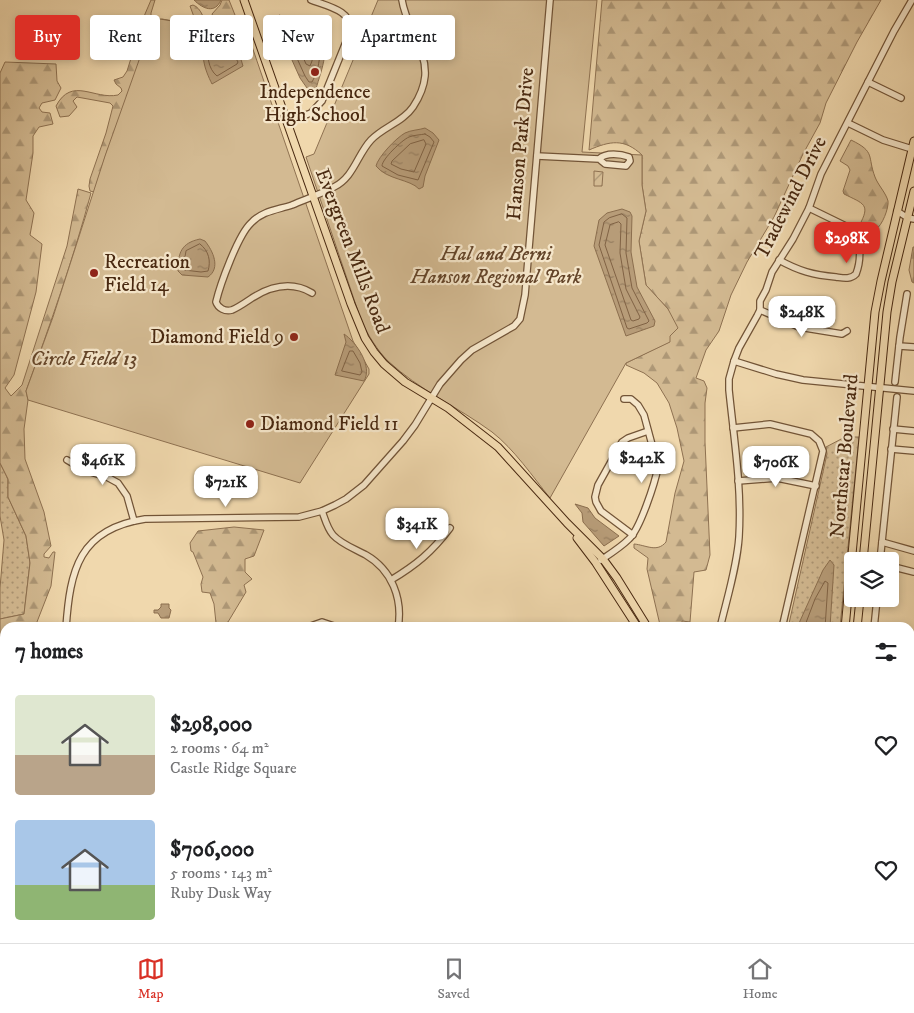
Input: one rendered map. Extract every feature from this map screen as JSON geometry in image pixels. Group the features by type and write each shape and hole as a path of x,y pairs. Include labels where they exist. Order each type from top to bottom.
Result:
{"main road":[{"name":"Evergreen Mills Road","path":"244,0 351,304 365,338 374,352 389,369 405,382 472,426 498,447 567,523 603,559 644,622"},
{"name":"Northstar Boulevard","path":"847,622 878,297 913,145"},
{"name":"Northstar Boulevard","path":"864,552 887,312 892,282 911,215 914,191"},
{"name":"Evergreen Mills Road","path":"567,523 596,563 632,622"},
{"path":"858,622 859,607"}],"street":[{"path":"287,122 311,112 322,101 350,32 350,22 346,16 311,0"},
{"path":"312,293 295,286 282,286 261,293 231,310 222,309 216,305 233,257 243,233 250,223 264,213 292,205 336,187 347,178 366,146 383,130 405,116 412,109 420,94 425,74 423,54 408,23 402,0"},
{"name":"Hanson Park Drive","path":"431,398 440,384 472,350 514,326 521,317 525,296 550,0"},
{"name":"Tradewind Drive","path":"721,622 738,546 740,503 729,379 734,361 760,310 760,302 772,272 793,239 809,208 821,174 894,31 912,0"},
{"path":"868,82 901,98"},
{"path":"848,123 883,140 913,145"},
{"path":"537,156 599,159 605,164 626,166 630,161 629,157 626,156 606,154 599,159"},
{"path":"779,260 810,274 847,278 853,277 856,274 860,247 856,233 852,229 809,208"},
{"path":"897,211 911,215"},
{"path":"895,382 908,294"},
{"path":"760,310 799,327 842,334 848,332"},
{"path":"899,346 914,347"},
{"path":"734,361 803,380 914,391"},
{"path":"881,552 896,397"},
{"path":"67,622 71,580 83,554 104,533 120,525 150,519 280,518 322,511 346,499 372,477 415,425 431,398"},
{"path":"596,563 629,540 633,535 640,522 658,467 641,408 631,399 624,399"},
{"path":"733,428 770,424 811,434 819,441 823,451 783,622"},
{"path":"893,429 914,431"},
{"path":"633,535 601,511 596,502 595,491 622,442 648,431"},
{"path":"891,449 914,451"},
{"path":"67,460 84,470 107,477 118,483 128,496 134,521"},
{"path":"738,480 777,478 816,486"},
{"path":"322,511 326,524 335,537 372,559 391,580 397,594 398,622"},
{"path":"391,580 416,564 430,552 450,528"},
{"path":"882,542 914,552"},
{"path":"899,568 914,572"},
{"path":"875,622 876,607"}],"green space":[{"path":"151,0 155,0 151,15 145,14"},
{"path":"222,0 229,0 235,15 212,15"},
{"name":"Hal and Berni Hanson Regional Park","path":"378,0 597,0 582,152 642,155 642,185 646,211 639,241 646,285 668,309 678,328 670,336 670,342 626,363 550,498 523,464 492,432 426,390 388,361 370,338 362,323 306,157 314,154 353,60 455,60 455,15 372,15"},
{"path":"602,0 881,0 826,103 820,123 803,154 774,217 747,262 731,295 719,331 706,350 696,378 704,381 707,388 705,442 710,555 706,570 694,572 690,622 659,622 647,569 648,558 634,548 634,544 655,548 666,542 675,493 684,461 669,403 657,383 644,373 626,365 626,363 669,342 668,309 646,285 639,241 646,211 642,185 642,155 629,146 617,143 610,143 589,150"},
{"path":"193,5 202,15 193,15 190,6"},
{"path":"160,19 162,19 170,20 170,60 207,60 108,148 94,192 90,191 90,179 113,106 110,103 77,97 73,101 77,107 69,116 60,117 56,106 62,97 69,92 84,91 100,95 118,95 122,91 114,80 123,77 130,60 160,60"},
{"name":"Circle Field 13","path":"160,19 170,21 170,60 253,60 253,49 353,341 369,369 369,374 300,483 28,400 26,391 53,317 105,156 139,60 160,60"},
{"path":"5,62 56,64 57,81 61,88 55,100 42,103 39,108 42,112 50,113 53,124 39,127 33,136 33,153 26,200 34,213 30,235 42,244 36,292 14,375 5,388 11,396 22,385 67,246 78,189 91,193 61,292 26,391 28,400 24,429 25,459 44,512 51,546 44,554 44,557 49,558 55,552 51,586 37,622 0,622 0,619 24,614 30,563 26,536 8,497 8,479 0,463 0,73"},
{"path":"851,140 867,151 875,177 888,201 883,221 872,231 864,232 859,226 865,213 864,206 844,194 843,191 850,170 848,166 840,161"},
{"path":"594,171 603,172 602,186 594,186"},
{"path":"913,247 914,283 912,282 909,270"},
{"path":"845,437 859,437 848,552 844,552 844,587 840,622 789,622 827,454 826,447"},
{"path":"0,463 8,479 8,497 26,536 30,563 24,614 0,619 0,588 4,540 0,516"},
{"path":"234,527 264,530 254,556 245,559 245,572 252,579 244,585 246,592 228,622 216,622 214,604 210,593 202,592 201,584 203,577 191,551 190,543 198,531"}],"water":[{"path":"194,0 221,0 216,7 209,9 201,6"},
{"path":"241,60 243,66 212,84 204,61"},
{"path":"292,60 324,60 316,89 307,88"},
{"path":"425,128 439,140 425,176 423,187 419,189 410,183 392,177 376,166 392,143 401,135"},
{"path":"622,209 630,212 632,216 631,252 637,287 655,321 654,326 626,336 594,246 599,220 607,213"},
{"path":"200,239 205,241 211,250 215,264 212,273 208,277 182,275 178,271 182,250 189,243"},
{"path":"344,334 358,348 365,362 366,375 364,381 335,375 346,342"},
{"path":"575,504 588,508 595,518 619,536 604,546 583,522 582,513"},
{"path":"830,560 834,565 830,622 800,622 800,621 823,570"},
{"path":"161,604 169,604 171,610 169,618 161,618 158,613 154,613 154,610 158,610 161,607"}],"place":[{"name":"Independence High School","path":"315,72"},
{"name":"Recreation Field 14","path":"94,273"},
{"name":"Diamond Field 9","path":"294,337"},
{"name":"Diamond Field 11","path":"250,424"}]}
